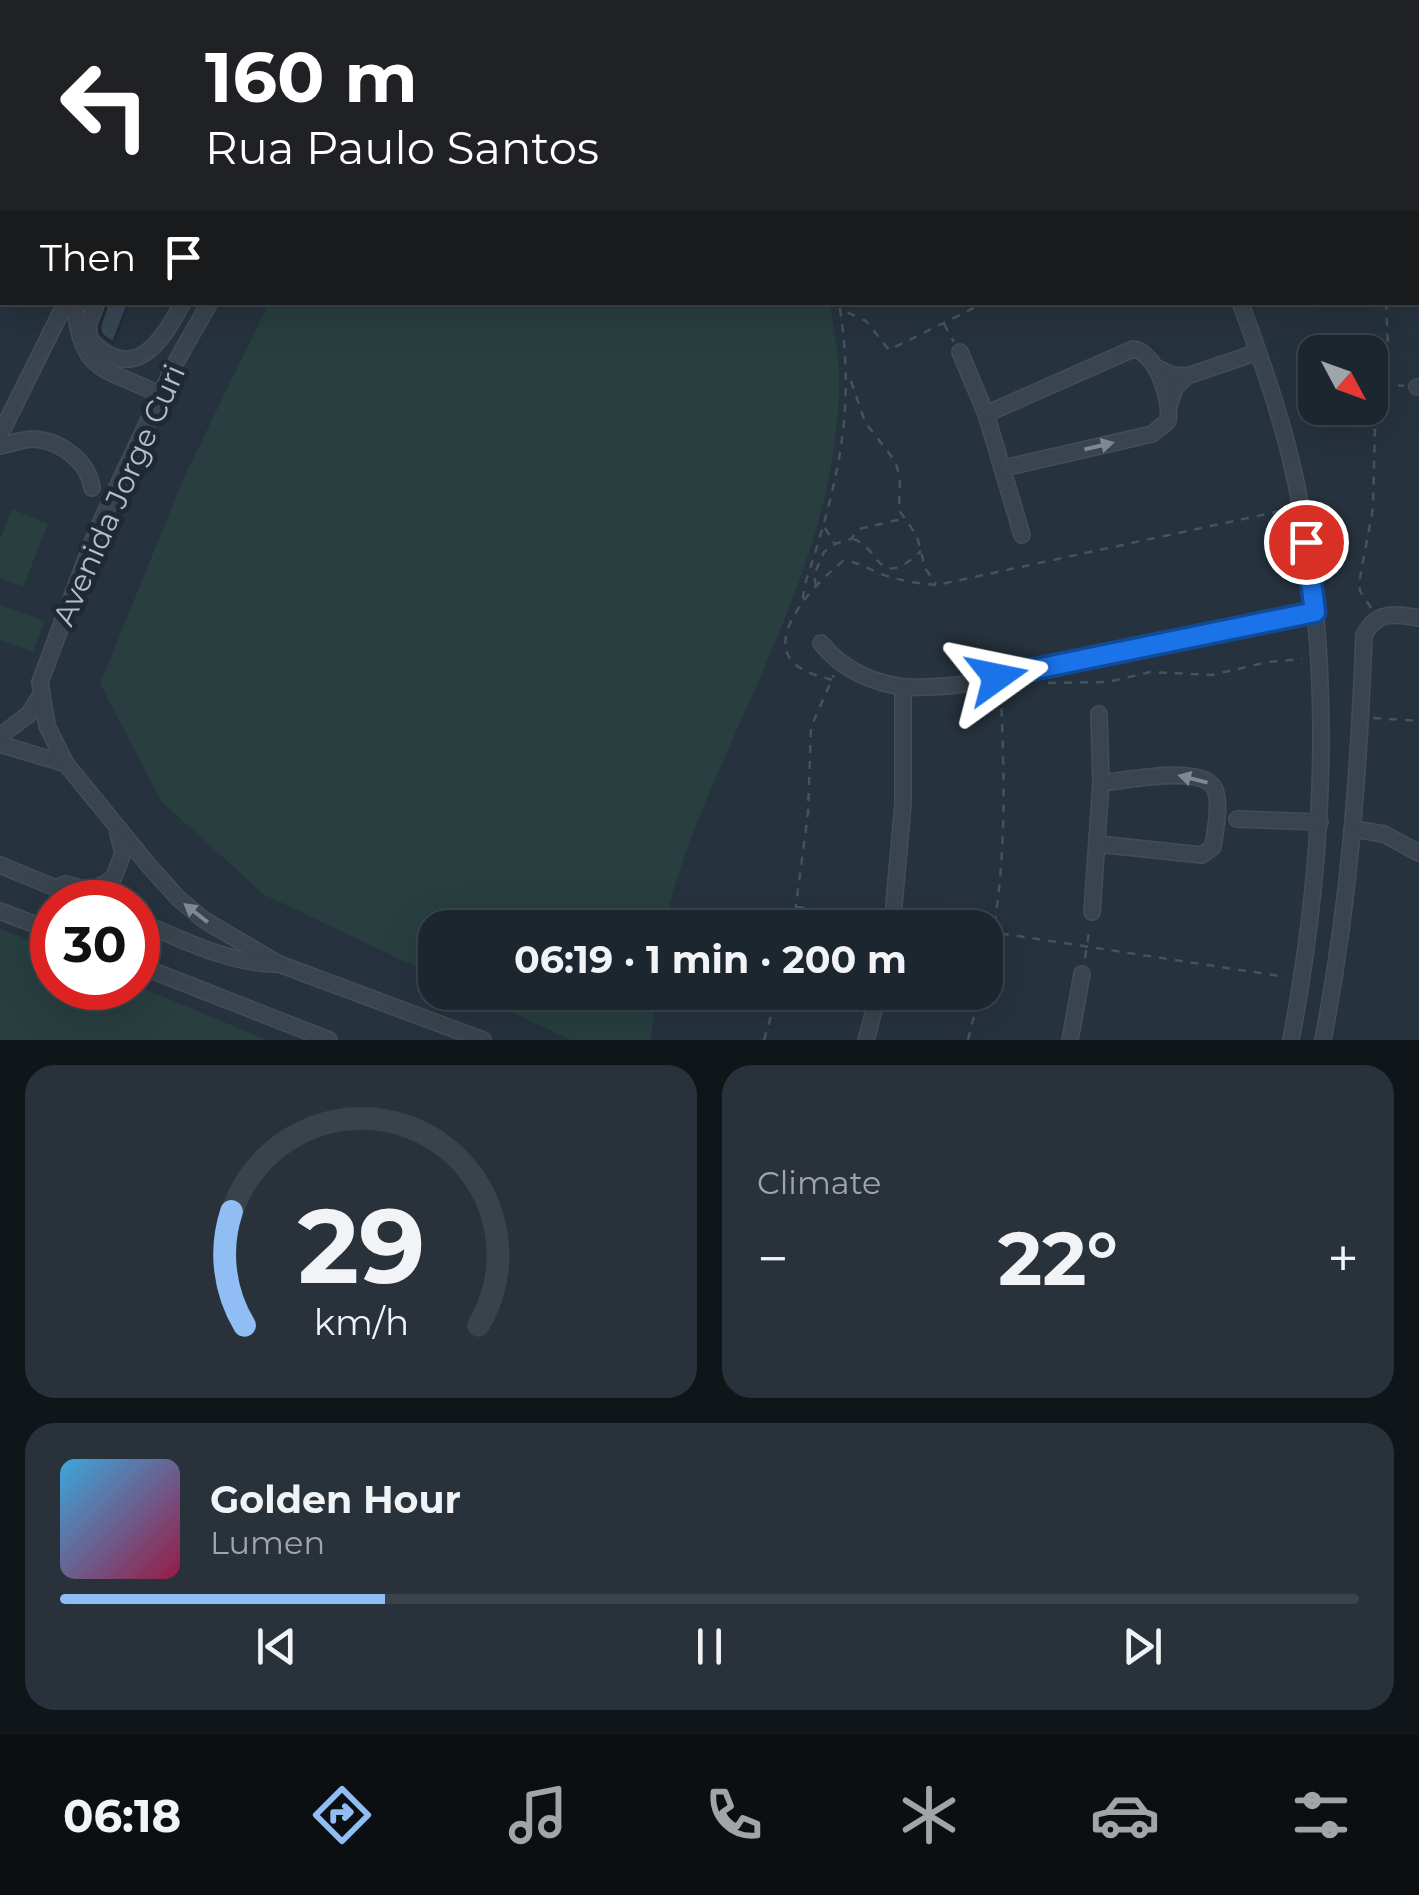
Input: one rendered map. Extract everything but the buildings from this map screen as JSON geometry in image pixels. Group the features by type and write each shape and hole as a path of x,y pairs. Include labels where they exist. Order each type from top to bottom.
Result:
{"street":[{"path":"0,435 68,305"},
{"path":"71,305 78,338 97,366 160,394"},
{"path":"96,305 88,325 90,340 114,356 134,360 153,350 181,305"},
{"name":"Avenida Jorge Curi","path":"42,693 40,682 96,530 160,394 208,305"},
{"path":"1241,305 1283,431 1301,507 1319,658 1320,822 1291,1040"},
{"path":"986,414 1132,349 1145,353 1155,368 1169,405"},
{"path":"960,352 986,414 1022,535"},
{"path":"1155,368 1187,376 1258,352"},
{"path":"1004,468 1152,434 1168,420 1175,388 1187,376"},
{"path":"0,446 34,439 58,446 78,459 90,474 92,488"},
{"path":"821,643 852,671 902,687 963,684 1315,612"},
{"path":"1323,1040 1341,947 1354,829 1364,635 1374,620 1389,613 1419,618"},
{"path":"894,910 903,803 902,687"},
{"path":"0,736 30,714 42,693"},
{"path":"42,693 47,726 66,764 178,898 204,920 279,964 482,1040"},
{"path":"1092,912 1098,844 1099,714"},
{"path":"0,744 66,764"},
{"path":"1098,844 1193,856 1208,851 1215,836 1216,801 1210,784 1194,775 1100,783"},
{"path":"1216,801 1236,819 1320,822"},
{"path":"111,818 123,853 111,880"},
{"path":"1215,836 1236,819"},
{"path":"1354,829 1384,834 1419,852"},
{"path":"0,866 35,880"},
{"path":"0,911 30,923"},
{"path":"160,930 217,953 260,964 279,964"},
{"path":"160,974 329,1040"},
{"path":"1070,1040 1082,974"},
{"path":"866,1040 874,1010"}],"path":[{"path":"803,599 841,457 848,379 839,305"},
{"path":"968,305 970,310"},
{"path":"840,309 866,321 889,350 980,305"},
{"path":"1386,305 1387,335"},
{"path":"944,324 949,333"},
{"path":"848,379 865,422 898,468 898,510 916,536 925,568 937,585"},
{"path":"1388,385 1418,387"},
{"path":"1374,425 1373,508 1359,584 1374,620"},
{"path":"832,680 796,665 787,653 792,616 803,599 838,565 848,561 883,575 937,585 1301,507"},
{"path":"851,539 859,529 904,518"},
{"path":"824,526 835,544"},
{"path":"816,586 814,575 820,555 835,544 851,539 862,542 875,562 889,567 906,564 921,551"},
{"path":"1027,560 1028,566"},
{"path":"796,910 808,813 811,728 840,663"},
{"path":"1361,716 1419,721"},
{"path":"797,907 815,910"},
{"path":"1086,955 1089,932"},
{"path":"1003,934 1302,980"},
{"path":"764,1040 773,1010"},
{"path":"968,1040 976,1010"}],"green space":[{"path":"268,305 830,305 839,369 837,425 820,516 790,605 694,829 669,910 418,910 418,968 263,894 161,801 100,684 184,477"},
{"path":"12,509 48,524 23,587 0,578 0,540"},
{"path":"0,605 45,621 33,652 0,640"},
{"path":"0,928 30,941 30,1010 160,1010 160,995 267,1040 0,1040"},
{"path":"507,1010 654,1010 651,1040 571,1040"}],"route":[{"path":"997,677 1315,612 1306,542"}]}
